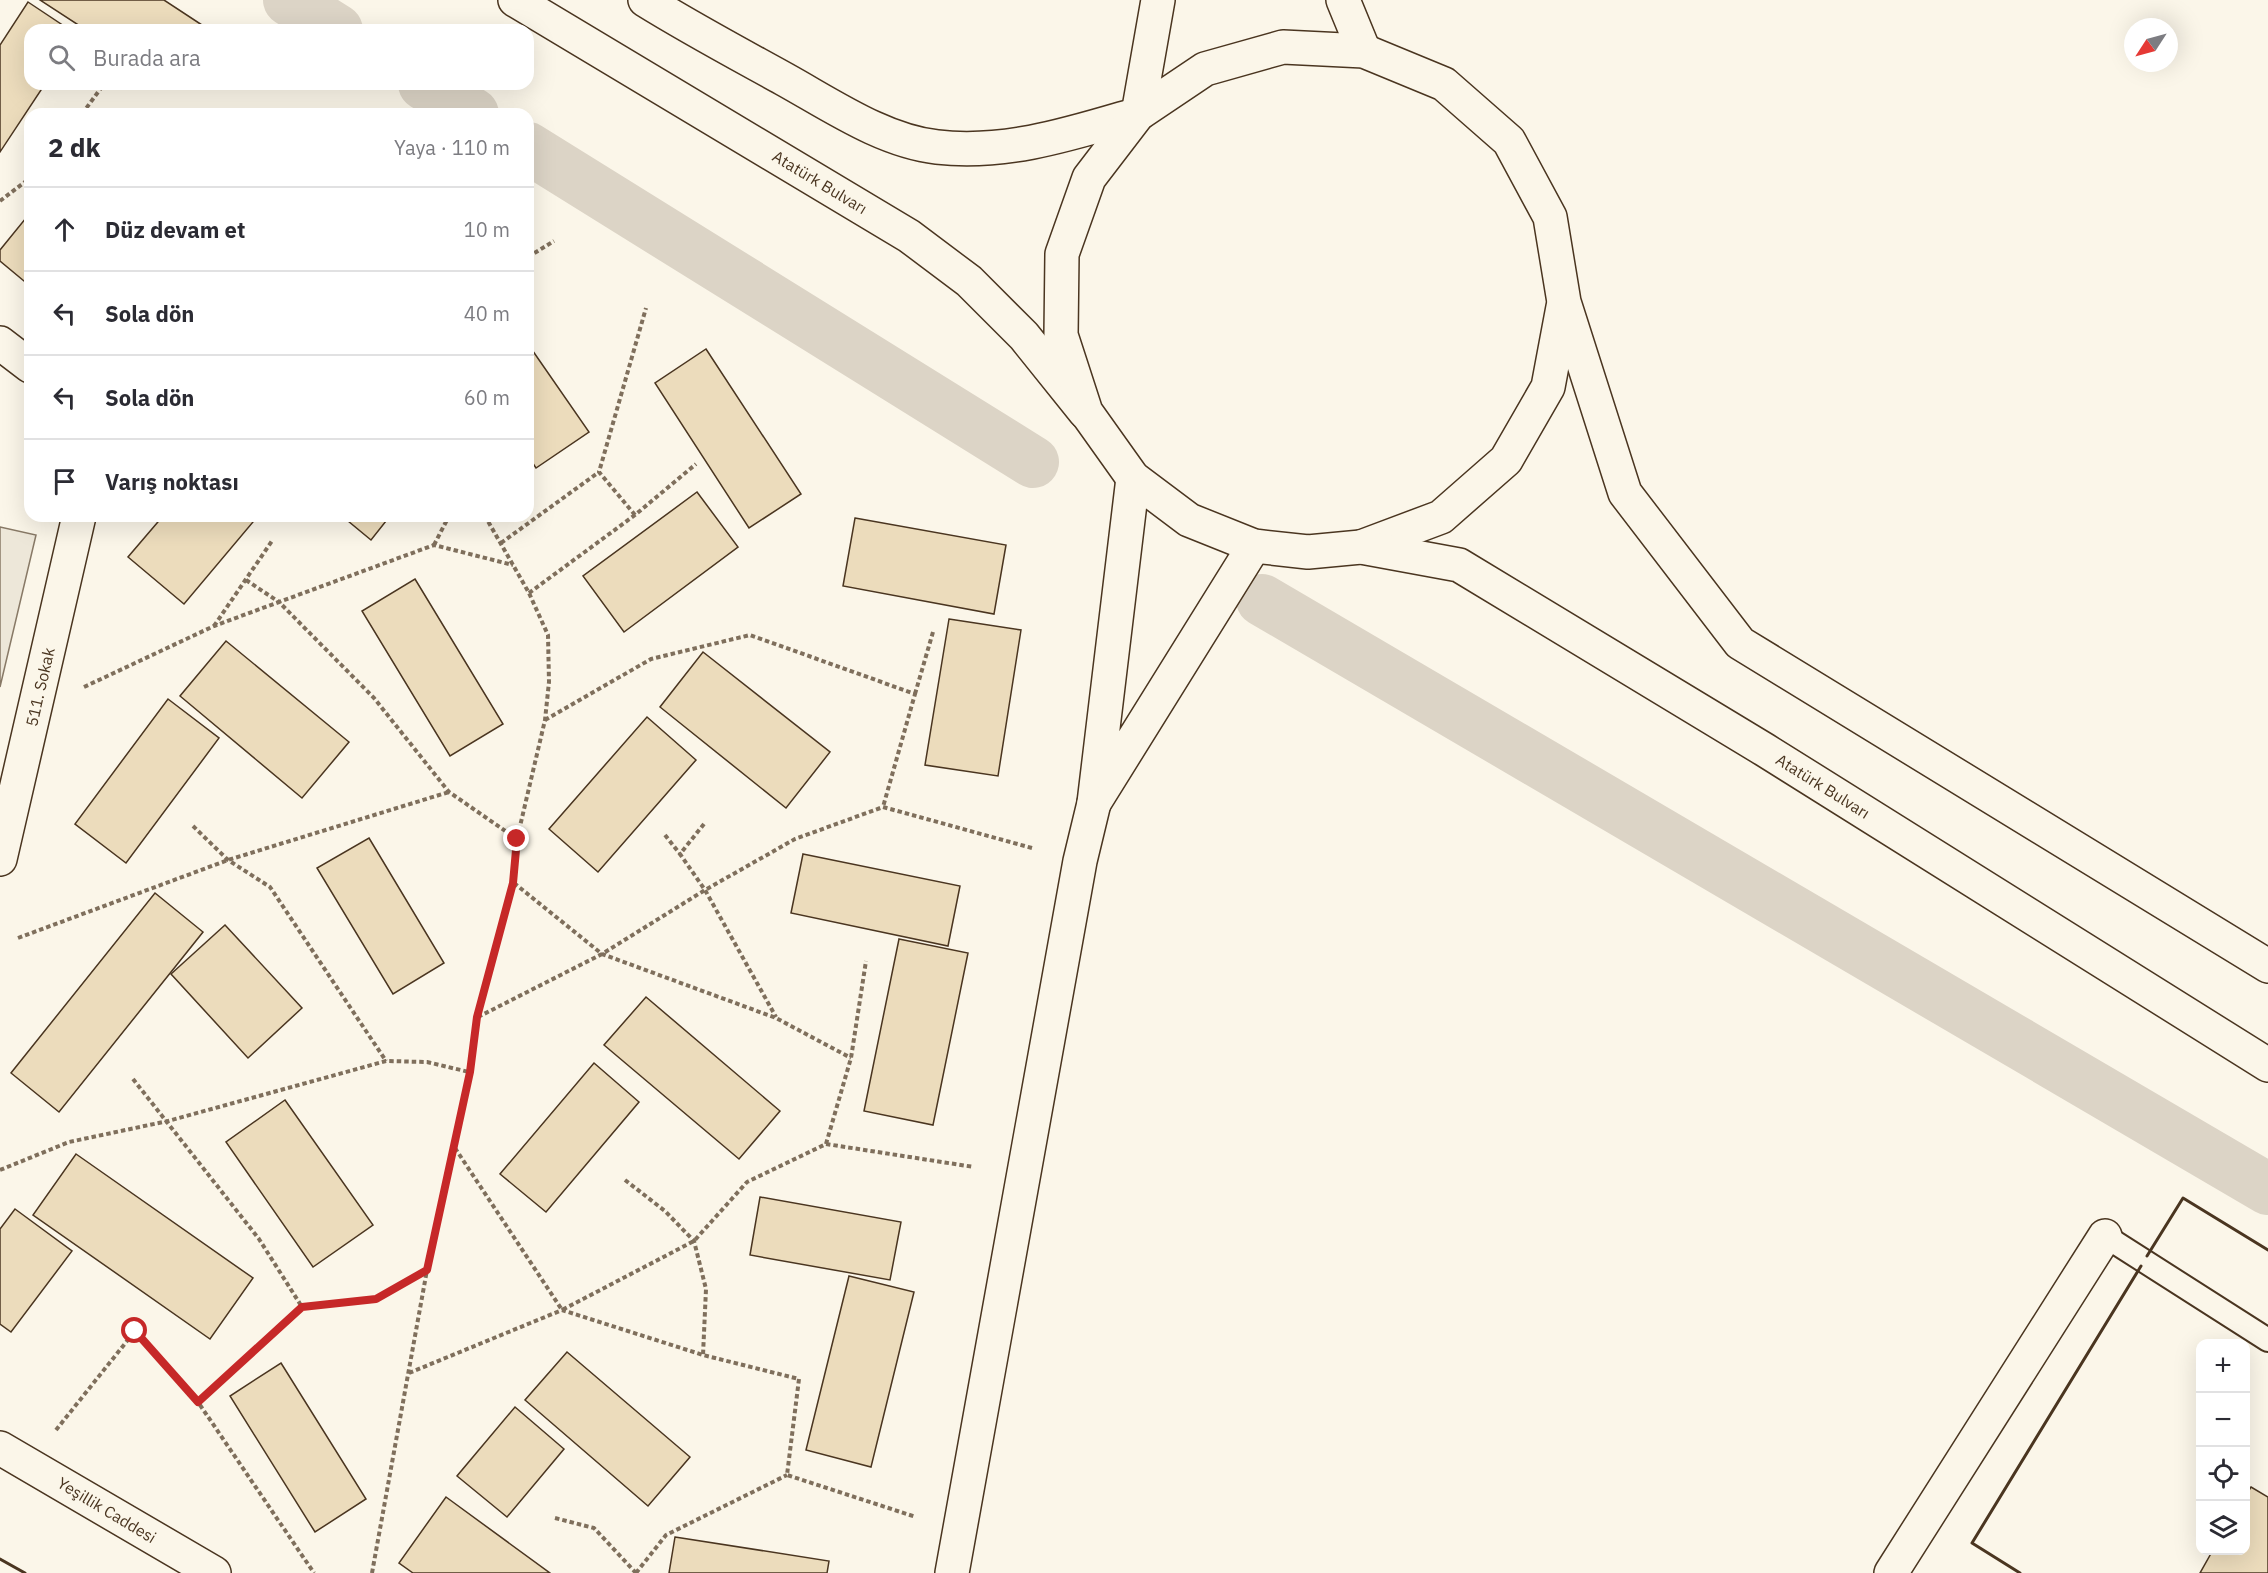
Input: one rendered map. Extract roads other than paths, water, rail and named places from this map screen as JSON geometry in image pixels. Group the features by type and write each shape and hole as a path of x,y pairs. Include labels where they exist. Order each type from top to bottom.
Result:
{"main road":[{"name":"Atatürk Bulvarı","path":"515,0 909,236 969,281 1023,336 1086,412 1133,478 1189,520 1254,546 1308,552 1361,547 1441,517 1506,460 1548,387 1564,302"},
{"name":"Atatürk Bulvarı","path":"645,0 854,117 897,136 937,147 1015,146 1059,138 1138,114 1205,69 1283,47 1364,51 1444,84 1509,141 1550,217 1564,302 1625,493 1740,643 2268,966"},
{"path":"1138,114 1158,0"},
{"path":"1343,0 1364,51"},
{"name":"Atatürk Bulvarı","path":"1086,412 1061,335 1062,254 1089,178 1138,114"},
{"path":"0,343 24,361"},
{"path":"952,1573 1080,861 1094,803 1133,478"},
{"name":"511. Sokak","path":"0,858 78,522"},
{"path":"1094,803 1254,546"},
{"name":"Atatürk Bulvarı","path":"1361,547 1459,565 1510,594 1765,750 2268,1065"},
{"path":"1891,1573 2105,1236"},
{"name":"Yeşillik Caddesi","path":"0,1448 214,1573"}],"lane":[{"path":"2105,1236 2268,1340"}],"waterway":[{"path":"289,0 327,24"},
{"path":"434,90 463,108"},
{"path":"534,152 1033,462"},
{"path":"1262,600 2268,1189"}]}
